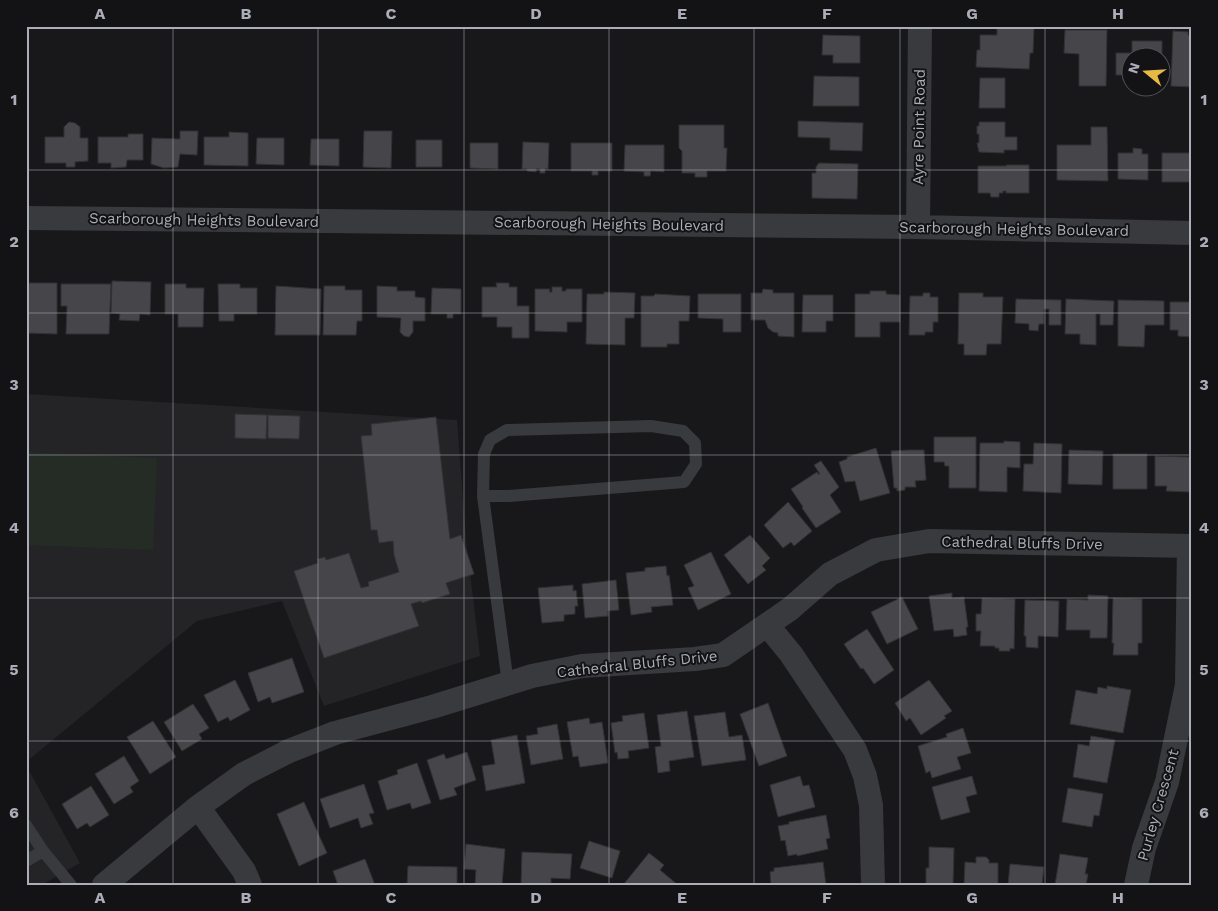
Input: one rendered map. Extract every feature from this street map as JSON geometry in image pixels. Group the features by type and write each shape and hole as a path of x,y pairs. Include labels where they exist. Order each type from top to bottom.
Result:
{"street":[{"name":"Ayre Point Road","path":"918,227 920,26"},
{"name":"Scarborough Heights Boulevard","path":"26,218 918,227 1192,233"},
{"name":"Cathedral Bluffs Drive","path":"104,885 198,807 244,774 289,751 336,733 532,676 582,666 723,656 768,626 830,574 876,550 929,541 1190,546"},
{"name":"Purley Crescent","path":"1136,885 1144,848 1166,782 1187,686 1190,546"},
{"path":"768,626 790,654 855,750 865,776 871,805 873,885"},
{"path":"198,807 244,871 250,885"}],"lane":[{"path":"483,496 509,496 684,482 696,464 694,443 683,431 651,426 507,430 490,440 484,454 483,496 508,684"},
{"path":"26,825 43,851 71,885"},
{"path":"26,861 43,851"}],"shaded area":[{"path":"26,394 457,420 466,539 480,656 324,706 282,601 197,621 26,762"},
{"path":"26,452 157,458 153,550 26,545"},
{"path":"26,765 80,863 42,885 26,885"}],"building":[{"path":"1011,26 1012,28 1012,26 1034,26 1033,53 1030,53 1029,69 976,67 977,50 980,50 980,35 997,35 997,27"},
{"path":"1065,30 1107,30 1106,86 1079,86 1079,54 1064,53"},
{"path":"1173,31 1188,32 1188,35 1192,35 1192,87 1171,86"},
{"path":"823,35 860,36 860,63 833,63 833,55 822,55"},
{"path":"1132,41 1162,41 1162,48 1132,48"},
{"path":"1116,53 1120,53 1120,75 1116,75"},
{"path":"814,76 859,77 859,106 813,106"},
{"path":"980,78 1005,78 1005,108 979,108"},
{"path":"798,121 863,123 862,151 830,150 830,138 798,137"},
{"path":"69,122 75,123 80,127 80,138 88,138 88,161 75,162 75,167 66,167 66,163 45,163 45,137 64,137 64,127"},
{"path":"979,122 1005,122 1005,137 1017,137 1017,150 1004,150 1004,153 979,152 977,126 979,126"},
{"path":"679,125 724,125 724,148 727,148 726,171 707,171 707,177 695,177 695,173 682,173"},
{"path":"1091,127 1107,127 1108,181 1057,180 1057,145 1091,145"},
{"path":"180,131 198,131 197,155 180,154 178,167 164,168 151,164 152,138 180,139"},
{"path":"364,131 392,131 391,168 363,167"},
{"path":"229,132 248,133 248,166 204,165 204,137 229,137"},
{"path":"128,134 143,134 143,160 127,160 126,167 111,168 111,163 98,163 98,137 128,137"},
{"path":"257,138 284,138 284,165 256,164"},
{"path":"311,139 339,139 339,166 310,165"},
{"path":"416,140 442,140 442,167 416,167"},
{"path":"523,142 549,143 548,169 545,169 545,173 540,173 540,169 536,169 536,172 522,169"},
{"path":"470,143 498,143 498,169 470,168"},
{"path":"571,143 612,143 612,171 598,171 598,175 592,175 592,171 571,171"},
{"path":"625,145 664,145 664,172 651,171 650,176 644,176 644,172 624,171"},
{"path":"1133,148 1142,149 1142,154 1148,154 1148,180 1118,179 1118,153 1133,153"},
{"path":"1162,153 1192,153 1192,182 1162,182"},
{"path":"819,163 858,164 857,199 812,198 812,173 816,173 816,167"},
{"path":"1029,165 1029,193 1006,193 1006,191 1003,191 1003,193 999,193 999,197 991,197 990,193 978,193 978,166"},
{"path":"112,281 151,282 150,315 140,314 139,321 119,320 120,314 111,313"},
{"path":"26,283 57,283 57,334 26,333"},
{"path":"496,283 509,283 509,287 517,287 517,306 529,306 529,338 512,338 512,327 497,327 497,317 482,317 482,287 497,287"},
{"path":"61,284 111,284 109,334 66,334 67,306 61,306"},
{"path":"165,284 186,284 186,288 204,288 203,327 178,327 178,314 165,314"},
{"path":"218,284 240,284 240,288 257,288 257,314 234,314 234,321 219,321"},
{"path":"276,286 321,289 320,335 275,335"},
{"path":"324,286 345,286 345,290 362,290 362,321 357,321 356,335 323,335"},
{"path":"377,286 397,287 397,291 415,291 415,297 425,298 425,321 413,321 413,332 409,337 404,336 400,332 401,318 377,317"},
{"path":"552,287 562,287 562,291 566,291 566,289 582,289 582,322 567,322 567,332 535,331 535,289 550,289 549,292 552,292"},
{"path":"432,288 461,289 461,314 453,314 453,318 447,318 447,314 431,314"},
{"path":"763,289 773,290 773,293 794,293 794,337 778,336 778,333 768,328 765,320 751,320 751,293 762,293"},
{"path":"870,291 886,291 886,294 900,295 900,322 880,322 880,337 855,337 855,294 870,294"},
{"path":"604,292 635,293 634,318 625,318 625,345 586,344 587,294 604,294"},
{"path":"923,293 930,293 930,297 938,297 938,322 933,322 933,332 925,332 925,335 909,335 910,296 923,296"},
{"path":"959,293 983,293 983,297 1003,297 1001,344 987,344 986,355 964,355 964,344 958,344"},
{"path":"655,294 690,296 689,321 679,321 679,344 667,344 667,347 641,347 641,296 654,296"},
{"path":"698,294 741,294 741,332 723,332 723,319 698,318"},
{"path":"803,295 833,295 833,321 826,321 826,332 802,332"},
{"path":"1016,299 1061,300 1061,325 1049,325 1049,309 1044,309 1044,324 1039,324 1038,331 1029,330 1029,324 1015,323"},
{"path":"1066,299 1114,301 1113,325 1100,325 1100,314 1096,314 1096,345 1080,344 1080,334 1065,334"},
{"path":"1118,300 1164,301 1164,325 1145,325 1144,347 1118,346"},
{"path":"1170,302 1192,302 1192,337 1178,336 1178,330 1170,330"},
{"path":"235,414 267,415 266,439 235,438"},
{"path":"268,415 300,416 299,439 268,438"},
{"path":"436,417 450,539 461,535 474,574 446,583 450,594 422,603 421,601 411,604 419,626 324,658 294,571 318,563 317,559 325,557 326,560 349,553 361,588 369,586 368,582 399,572 394,555 393,541 379,543 377,530 371,530 361,436 372,435 371,424"},
{"path":"934,437 976,437 976,488 949,488 949,466 945,466 944,462 934,462"},
{"path":"1004,441 1020,442 1020,468 1007,467 1007,492 979,491 980,443 1004,443"},
{"path":"1034,443 1062,444 1061,493 1023,491 1024,464 1033,464"},
{"path":"876,448 890,493 860,501 855,481 845,482 839,462 847,459 847,457"},
{"path":"924,450 926,480 915,481 916,487 905,487 905,490 897,491 897,488 894,488 891,451"},
{"path":"1069,450 1103,451 1102,485 1068,484"},
{"path":"1113,454 1147,454 1147,489 1113,489"},
{"path":"1155,456 1190,457 1190,492 1166,491 1167,486 1155,486"},
{"path":"821,461 839,487 830,495 841,512 816,528 791,489 817,472 820,474 814,465"},
{"path":"788,502 812,531 794,546 791,542 783,548 764,525"},
{"path":"750,535 770,558 762,566 766,570 748,584 724,555"},
{"path":"711,552 731,594 698,610 688,588 694,586 684,565"},
{"path":"666,566 673,605 651,607 652,612 631,615 626,573 645,571 645,568"},
{"path":"616,580 619,610 608,611 608,616 585,618 582,584"},
{"path":"573,585 573,591 576,590 578,606 575,606 575,614 564,615 564,621 542,623 538,588"},
{"path":"952,593 952,598 964,597 968,627 966,627 967,635 954,637 953,629 934,631 929,596"},
{"path":"1088,595 1108,596 1107,638 1090,638 1090,630 1066,630 1067,599 1088,600"},
{"path":"902,597 918,629 887,644 871,612"},
{"path":"982,598 1015,599 1014,649 1010,648 1010,651 999,651 999,648 995,648 995,646 980,646 981,631 976,631 976,614 981,614"},
{"path":"1113,598 1142,599 1142,643 1138,643 1138,655 1113,655"},
{"path":"1025,600 1059,601 1058,637 1038,636 1038,648 1026,647 1026,636 1024,636"},
{"path":"867,629 894,670 874,684 844,644"},
{"path":"292,658 304,692 272,703 270,697 258,702 248,673"},
{"path":"235,680 250,710 230,721 228,717 218,722 204,695"},
{"path":"929,680 952,711 944,716 946,718 921,735 910,718 906,721 895,703"},
{"path":"1107,686 1131,690 1123,733 1070,724 1076,690 1097,694 1098,687 1107,689"},
{"path":"768,703 787,756 759,766 740,714"},
{"path":"193,704 209,728 199,734 202,739 182,751 164,722"},
{"path":"687,711 694,757 669,761 670,771 658,773 655,747 661,746 657,715"},
{"path":"725,712 729,737 742,735 746,760 702,766 694,716"},
{"path":"644,713 649,748 628,751 629,758 618,759 617,752 615,753 611,723 623,721 622,716"},
{"path":"589,718 590,724 602,722 608,763 580,767 578,756 573,757 567,722"},
{"path":"153,721 176,757 150,774 127,737"},
{"path":"557,724 563,759 531,765 526,736 538,734 537,728"},
{"path":"963,728 971,753 957,757 961,769 932,778 930,771 926,773 918,746 947,737 946,734"},
{"path":"517,735 525,783 486,791 482,766 495,764 491,740"},
{"path":"1091,736 1115,740 1107,783 1073,777 1078,744 1089,746"},
{"path":"467,752 476,780 454,788 457,795 440,800 427,760 444,754 446,759"},
{"path":"124,756 139,781 130,787 133,792 114,804 95,774"},
{"path":"417,763 431,803 412,809 410,803 387,810 378,781 398,774 397,770"},
{"path":"800,776 803,786 809,785 815,807 778,817 770,785"},
{"path":"972,776 977,794 966,797 970,812 941,820 932,787"},
{"path":"364,784 374,813 369,814 373,824 361,828 358,818 330,828 320,799"},
{"path":"91,786 109,815 90,827 87,823 77,829 62,804"},
{"path":"1068,788 1103,794 1099,816 1094,815 1092,827 1062,822"},
{"path":"304,802 327,853 299,866 277,814"},
{"path":"826,815 830,838 826,839 828,849 797,856 797,854 788,856 785,840 781,841 778,826"},
{"path":"589,841 620,851 612,878 580,868"},
{"path":"466,844 505,849 502,885 475,885 476,870 464,869"},
{"path":"929,847 954,848 953,885 926,885 926,868 929,868"},
{"path":"522,852 572,854 570,879 551,878 551,885 521,885"},
{"path":"649,853 664,865 660,870 678,885 623,885"},
{"path":"1060,854 1088,858 1085,874 1088,874 1086,885 1055,885"},
{"path":"976,857 986,857 989,863 998,863 998,885 964,885 965,862 976,863"},
{"path":"365,859 375,885 338,885 333,871"},
{"path":"823,862 826,885 771,885 770,872 774,871 774,868"},
{"path":"1010,864 1044,867 1042,885 1008,885"},
{"path":"408,866 457,867 457,885 407,885"}]}
